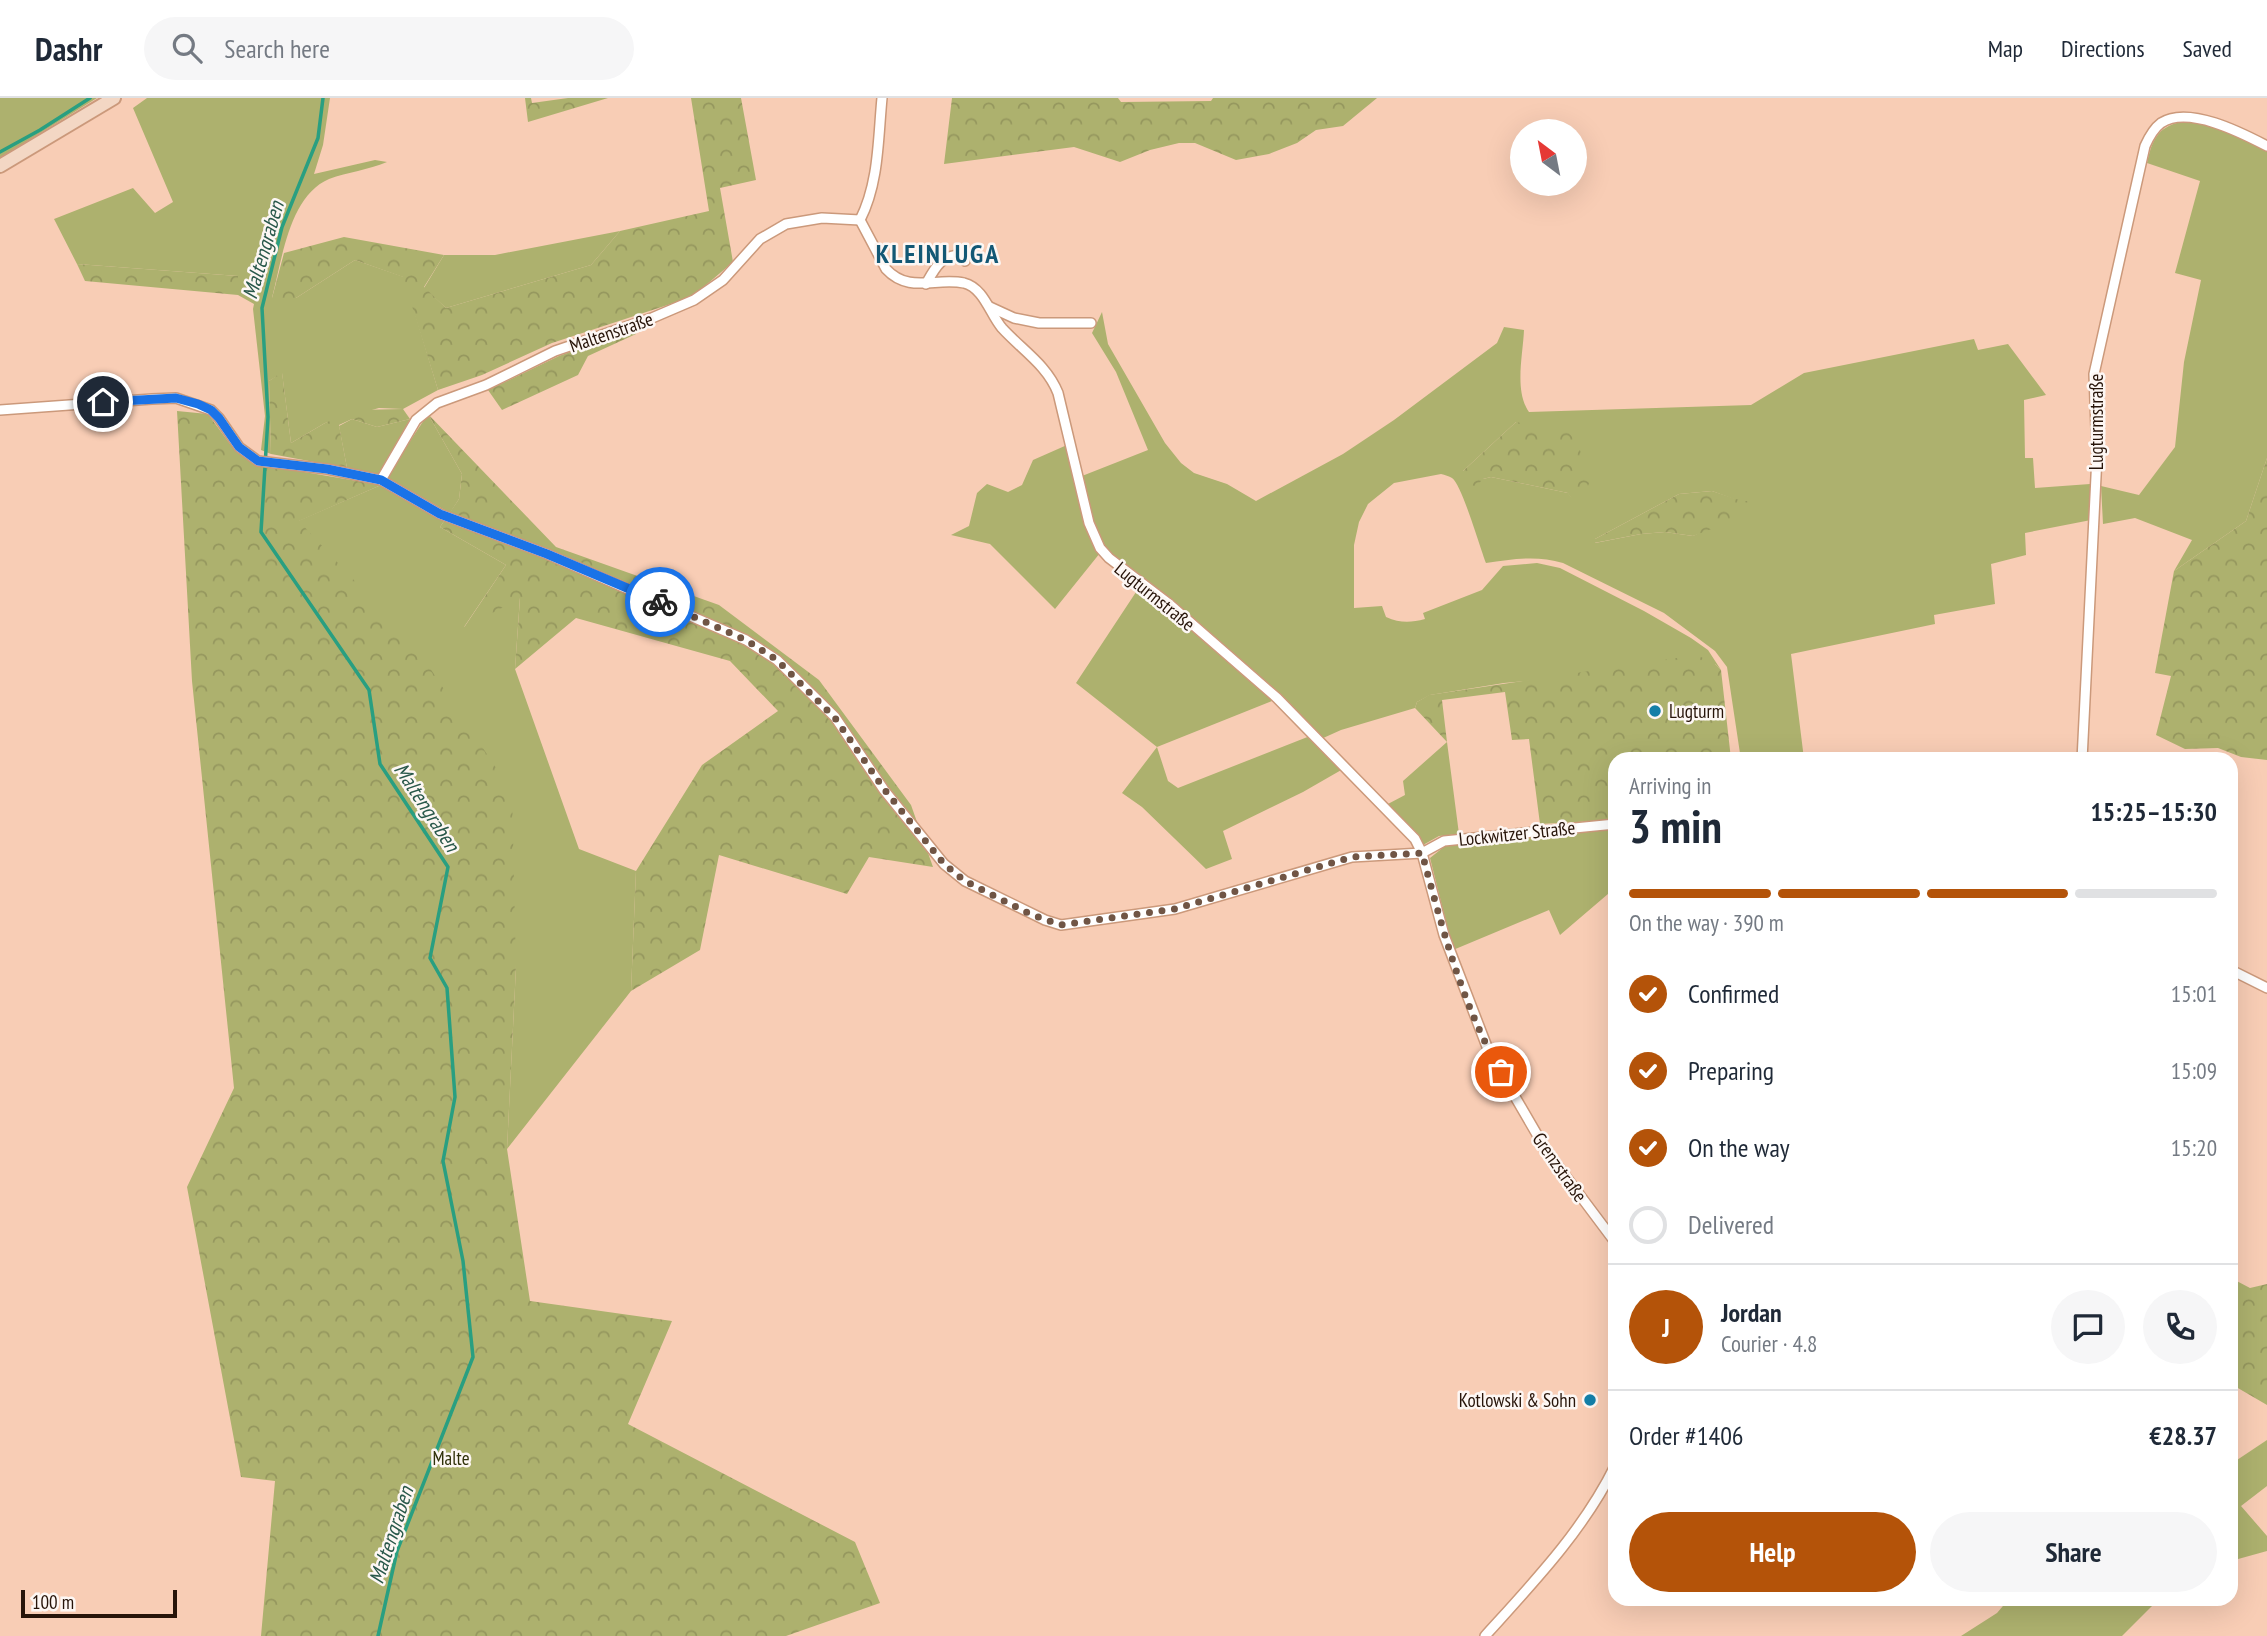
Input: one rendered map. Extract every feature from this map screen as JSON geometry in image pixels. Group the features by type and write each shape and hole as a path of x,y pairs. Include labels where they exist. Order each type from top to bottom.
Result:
{"main road":[{"path":"0,166 114,98"}],"street":[{"path":"882,98 874,179 868,205 860,220 886,269 904,282 926,284 938,262 952,255 961,255 965,261"},
{"name":"Lugturmstraße","path":"2082,752 2097,456 2094,374 2145,146 2161,123 2179,117 2229,128 2267,146"},
{"name":"Maltenstraße","path":"381,480 416,420 437,403 486,385 555,351 652,318 694,300 723,280 760,239 786,224 822,218 860,220"},
{"name":"Lugturmstraße","path":"926,284 963,283 972,287 990,307 999,324 1038,361 1055,384 1089,523 1100,548 1108,558 1168,603 1278,698 1415,839 1422,853"},
{"path":"990,307 1014,318 1030,321 1091,323"},
{"name":"Lockwitzer Straße","path":"0,410 176,398 211,410 249,456 267,462 327,469 381,480 440,514 547,554 746,640 770,654 835,718 884,789 944,864 965,881 1045,920 1061,925 1175,909 1352,857 1422,853 1444,841 1608,825"},
{"name":"Grenzstraße","path":"1422,853 1444,935 1489,1052 1546,1150 1608,1233"},
{"path":"2238,974 2267,988"},
{"path":"1485,1636 1575,1531 1608,1480"}],"green space":[{"path":"0,98 97,98 0,158"},
{"path":"147,98 330,98 323,145 314,174 375,160 387,162 329,179 315,187 296,214 289,231 272,298 296,298 355,260 404,277 438,390 403,409 379,408 325,423 291,443 282,373 269,381 271,454 261,450 265,416 254,304 238,295 238,276 77,264 54,219 133,188 155,213 173,202 133,108"},
{"path":"525,98 531,98 532,103 568,98 608,98 528,122"},
{"path":"691,98 741,98 756,180 720,188 733,262 692,297 552,343 482,375 438,390 403,277 355,260 296,298 272,298 284,253 344,237 444,255 424,287 446,308 591,265 620,231 709,211"},
{"path":"952,98 1118,98 1121,102 1211,101 1213,98 1377,98 1343,126 1316,130 1297,143 1269,154 1236,160 1195,143 1179,143 1150,150 1120,162 1074,147 944,164"},
{"path":"2181,122 2215,127 2267,151 2267,458 2246,521 2174,571 2192,540 2135,518 2103,524 2101,486 2139,495 2175,447 2184,362 2201,280 2175,273 2200,181 2147,163 2151,148 2161,131"},
{"path":"620,231 591,265 446,308 424,288 444,255 495,255"},
{"path":"77,264 238,276 238,295 85,281"},
{"path":"1102,312 1108,344 1165,443 1181,463 1194,473 1227,484 1256,501 1343,454 1394,420 1497,343 1504,327 1524,330 1521,383 1524,403 1529,412 1751,405 1804,373 1974,339 1978,350 2008,344 2046,395 2024,400 2025,458 2033,458 2035,488 2090,484 2091,520 2025,533 2026,555 1991,564 1995,604 1934,615 1935,624 1791,654 1803,752 1740,752 1727,667 1715,651 1664,613 1563,563 1534,558 1486,563 1466,504 1451,477 1441,474 1394,483 1368,504 1359,522 1354,545 1354,608 1382,606 1386,617 1391,619 1405,622 1425,619 1423,613 1482,590 1503,566 1537,563 1560,568 1691,638 1708,650 1721,670 1715,664 1504,683 1430,695 1417,702 1415,708 1341,730 1321,739 1281,695 1122,567 1103,546 1094,530 1082,476 1148,450 1116,372 1092,333","holes":["1516,422 1574,501 1568,493 1491,477 1483,479 1463,471","1712,491 1742,502 1760,502 1693,536 1665,532 1595,543 1595,539 1679,494"]},
{"path":"634,328 636,334 588,356 578,375 502,410 488,390 559,356"},
{"path":"282,372 291,443 325,423 356,410 403,409 410,419 377,427 352,419 339,425 347,468 271,454 269,381"},
{"name":"Malte","path":"177,411 208,414 230,444 257,464 381,485 299,521 416,647 512,792 516,967 507,1149 530,1301 672,1321 628,1424 855,1542 880,1603 786,1636 261,1636 275,1481 241,1477 187,1187 234,1088 192,681"},
{"path":"428,414 462,474 459,499 450,513 386,477"},
{"path":"428,414 556,547 719,605 819,680 911,805 933,867 869,857 847,894 719,855 700,950 631,991 636,871 702,765 778,711 730,661 576,618 515,669 520,598 463,629 506,565 440,527 459,499 462,474"},
{"path":"352,419 377,427 410,419 383,472 376,475 347,468 339,426"},
{"path":"1516,422 1569,433 1578,444 1590,481 1583,498 1574,501 1568,493 1491,477 1483,479 1476,486 1469,485 1463,471"},
{"path":"1067,445 1100,553 1055,609 990,544 951,535 969,526 977,493 987,484 1008,492 1022,485 1033,460"},
{"path":"2267,458 2267,760 2241,757 2238,752 2218,748 2185,749 2156,735 2171,676 2155,673 2174,571 2246,521"},
{"path":"381,485 444,521 440,527 506,565 464,627 520,597 515,669 579,849 636,871 631,991 507,1149 516,967 298,521"},
{"path":"1712,491 1742,501 1760,501 1762,505 1730,522 1693,536 1665,532 1594,543 1595,539 1679,494"},
{"path":"1140,586 1277,699 1157,747 1076,683"},
{"path":"1697,655 1721,670 1730,752 1608,752 1608,820 1540,824 1529,739 1512,740 1505,692 1442,700 1447,742 1415,708 1417,702 1429,695"},
{"path":"1310,736 1343,769 1223,831 1232,859 1206,869 1142,807 1122,793 1157,747 1168,781 1178,788"},
{"path":"1447,742 1459,834 1439,836 1423,845 1386,805 1405,795 1403,781"},
{"path":"1608,828 1608,894 1560,935 1549,910 1453,950 1430,858 1445,846"},
{"path":"2238,1282 2250,1288 2267,1284 2267,1405 2238,1388"},
{"path":"2267,1440 2267,1486 2241,1506 2267,1536 2267,1551 2238,1559 2238,1459"},
{"path":"2003,1606 2152,1606 2122,1636 1961,1636 1997,1613"}],"waterway":[{"path":"0,152 90,98"},
{"name":"Maltengraben","path":"323,98 318,138 282,227 262,308 268,417 261,532 369,690 380,764 448,867 430,958 447,988 455,1097 443,1161 463,1261 473,1357 397,1551 378,1636"}],"way so far":[{"path":"660,602 746,640 770,654 835,718 853,741 874,776 944,864 965,881 1045,920 1061,925 1175,909 1352,857 1422,853 1444,935 1464,992 1489,1052 1501,1072"}],"place":[{"name":"Lugturm","path":"1655,711"},
{"name":"Kotlowski & Sohn","path":"1590,1400"}],"district":[{"name":"KLEINLUGA","path":"938,253"}],"route":[{"path":"103,402 176,398 198,404 211,410 239,447 258,461 327,469 381,480 440,514 547,554 660,602"}]}
